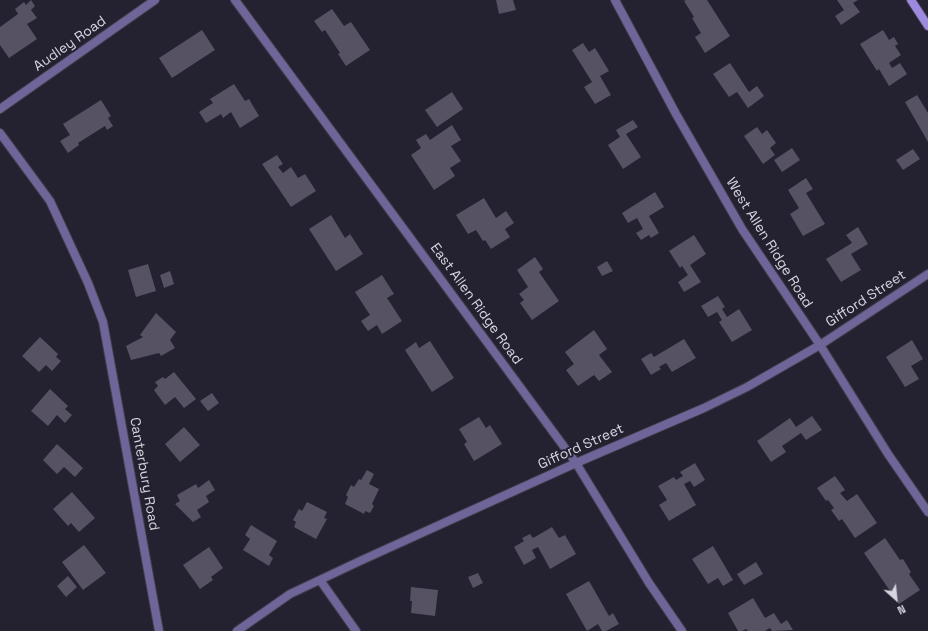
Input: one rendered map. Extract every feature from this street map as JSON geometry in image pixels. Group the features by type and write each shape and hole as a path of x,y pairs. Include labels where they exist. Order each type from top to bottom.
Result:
{"main road":[{"path":"911,0 928,26"}],"street":[{"name":"Audley Road","path":"0,109 155,0"},
{"name":"East Allen Ridge Road","path":"235,0 576,463 649,583 682,631"},
{"name":"West Allen Ridge Road","path":"615,0 676,114 742,228 820,345 888,454 928,512"},
{"name":"Canterbury Road","path":"0,133 50,201 88,283 103,322 159,631"},
{"name":"Gifford Street","path":"237,631 290,594 367,557 576,463 704,408 768,376 820,345 928,274"},
{"path":"320,580 356,631"}],"building":[{"path":"31,0 35,6 31,10 37,18 27,24 37,39 9,58 0,45 0,27 18,14 15,9 24,2 26,5"},
{"path":"496,0 513,0 516,10 499,14"},
{"path":"707,0 730,36 705,53 695,37 701,33 692,18 694,17 684,1"},
{"path":"837,0 858,0 853,3 860,12 841,25 835,16 844,10"},
{"path":"332,9 344,26 351,22 370,50 346,66 338,54 340,53 325,30 322,32 314,21"},
{"path":"202,30 215,50 172,78 159,58"},
{"path":"883,30 889,40 894,37 898,44 895,46 901,55 889,63 892,68 900,63 907,74 889,86 879,69 877,71 860,44"},
{"path":"583,43 589,52 595,48 609,71 600,76 611,95 595,104 584,87 592,82 572,50"},
{"path":"730,63 749,92 757,86 764,96 748,108 737,92 729,97 713,74"},
{"path":"234,84 245,101 249,99 259,116 240,128 231,112 223,118 221,114 206,123 199,112 213,103 210,99"},
{"path":"452,92 463,109 437,127 425,110"},
{"path":"917,95 928,113 928,142 905,102"},
{"path":"101,100 111,116 108,118 113,126 107,130 105,126 78,143 79,145 68,153 60,141 70,135 63,124"},
{"path":"633,120 638,127 626,134 641,157 623,169 608,145 620,137 616,130"},
{"path":"452,125 461,140 451,146 461,161 450,168 455,176 434,190 411,155 421,148 416,140 426,134 430,140"},
{"path":"757,127 762,134 767,130 776,143 770,148 775,155 763,164 744,136"},
{"path":"792,148 800,160 782,172 774,160"},
{"path":"913,149 920,159 903,170 896,160"},
{"path":"277,155 283,164 278,167 283,173 291,167 298,178 305,174 316,191 291,207 262,164"},
{"path":"806,178 813,189 806,193 825,224 803,236 790,214 799,208 788,190"},
{"path":"655,192 664,207 649,216 659,233 651,238 649,235 641,240 636,233 643,229 637,218 628,223 622,213"},
{"path":"484,198 496,218 506,211 514,223 505,229 510,237 491,249 485,240 483,241 476,230 468,234 456,215"},
{"path":"331,215 345,238 350,234 363,254 336,271 309,229"},
{"path":"858,227 868,244 851,254 861,270 841,282 826,259 852,243 846,235"},
{"path":"694,235 706,254 690,265 701,282 684,292 678,282 688,275 682,266 680,268 669,251"},
{"path":"535,257 543,269 539,272 559,301 532,320 520,303 524,300 519,294 528,287 517,270"},
{"path":"607,261 613,271 602,276 597,267"},
{"path":"148,264 156,291 136,297 128,270"},
{"path":"170,271 174,284 164,288 160,275"},
{"path":"382,275 394,294 387,298 402,321 382,334 377,325 368,331 361,321 370,315 355,292"},
{"path":"718,296 725,307 722,309 727,317 739,309 752,330 732,342 719,322 722,320 717,312 708,317 701,306"},
{"path":"156,313 176,332 170,340 175,348 161,356 159,353 131,360 126,346 143,337 140,335"},
{"path":"594,330 607,349 599,355 612,372 599,381 594,375 578,386 566,370 574,364 565,352"},
{"path":"40,337 58,354 56,357 61,361 52,371 46,365 39,372 22,356"},
{"path":"684,339 696,358 672,372 666,363 659,367 661,369 651,375 641,359 651,353 654,357"},
{"path":"912,340 923,359 911,366 919,379 905,387 886,357"},
{"path":"430,341 454,378 432,392 405,350 416,342 419,348"},
{"path":"174,372 196,399 184,408 175,397 165,405 154,390 158,386 155,382 163,377 165,379"},
{"path":"50,389 68,406 65,409 72,415 65,423 57,415 48,426 31,411"},
{"path":"212,393 219,403 208,411 200,401"},
{"path":"812,416 822,430 806,440 801,433 782,446 786,452 771,462 757,441 790,418 796,427"},
{"path":"479,417 486,428 490,425 502,444 474,461 464,444 467,442 459,429"},
{"path":"184,427 200,445 180,462 165,444"},
{"path":"57,444 83,468 75,477 64,467 57,474 43,460"},
{"path":"695,463 705,480 694,487 690,481 684,484 696,505 669,521 659,505 667,500 658,486 674,477 676,480 683,476 680,472"},
{"path":"367,470 374,474 369,484 379,489 372,504 374,506 370,513 365,511 364,514 345,504 348,497 346,495 351,485 354,487 359,479 361,480"},
{"path":"835,476 845,490 840,493 847,501 857,494 877,523 855,538 842,519 839,521 831,510 834,508 828,500 826,501 817,488"},
{"path":"209,480 215,490 206,496 209,502 197,510 201,517 193,522 175,504 180,501 177,495 196,484 198,488"},
{"path":"72,492 95,518 79,532 71,523 68,526 53,509"},
{"path":"307,502 327,512 324,518 327,519 316,539 294,527 296,522 293,520 299,509 302,511"},
{"path":"251,525 277,541 269,555 273,558 269,566 243,550 250,539 245,535"},
{"path":"552,527 559,538 565,535 576,554 550,569 538,547 532,550 536,558 524,565 514,547 524,541 522,538 530,534 533,538"},
{"path":"885,538 900,560 903,559 911,572 909,574 920,590 899,604 864,553"},
{"path":"84,545 106,573 83,590 62,562"},
{"path":"713,546 733,580 723,586 718,578 708,584 692,559"},
{"path":"209,547 223,568 211,577 213,580 200,589 183,565"},
{"path":"756,562 763,574 744,585 737,574"},
{"path":"478,573 483,583 473,588 468,577"},
{"path":"68,576 77,587 66,597 57,586"},
{"path":"589,581 609,616 613,613 619,624 606,631 602,631 598,624 587,631 566,594"},
{"path":"411,587 438,590 435,616 411,613"},
{"path":"753,598 765,618 774,613 781,624 787,620 793,630 772,631 770,628 765,631 748,631 746,629 738,631 728,613"}]}
